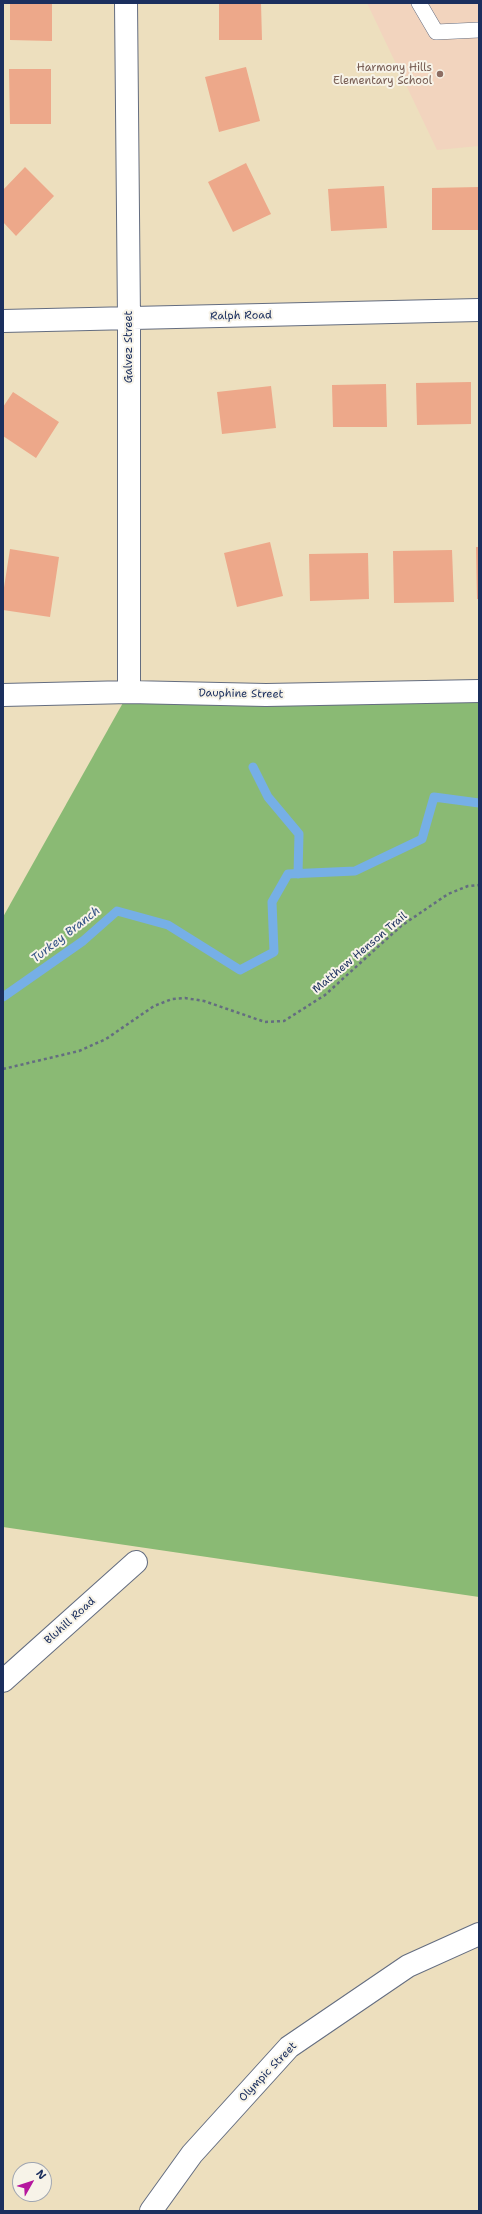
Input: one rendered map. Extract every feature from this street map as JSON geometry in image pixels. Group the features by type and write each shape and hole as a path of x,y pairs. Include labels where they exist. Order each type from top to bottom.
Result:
{"street":[{"name":"Galvez Street","path":"126,3 129,318 129,692"},
{"name":"Ralph Road","path":"3,320 479,310"},
{"name":"Dauphine Street","path":"3,695 129,692 266,695 479,691"},
{"name":"Bluhill Road","path":"3,1681 136,1562"},
{"name":"Olympic Street","path":"152,2211 192,2154 289,2047 408,1966 479,1934"}],"lane":[{"path":"419,3 436,32 479,30"}],"path":[{"name":"Matthew Henson Trail","path":"3,1069 79,1051 106,1039 154,1006 172,999 185,998 204,1001 264,1022 284,1020 325,995 402,926 448,894 468,886 479,885"}],"shaded area":[{"name":"Harmony Hills Elementary School","path":"367,3 479,3 479,146 437,150"}],"green space":[{"path":"479,691 479,1597 3,1527 3,917 129,692"}],"building":[{"path":"10,3 52,3 52,41 10,40"},
{"path":"219,3 261,3 262,40 219,40"},
{"path":"246,67 260,121 219,132 205,77"},
{"path":"9,69 51,69 51,124 10,124"},
{"path":"246,163 271,214 233,232 208,182"},
{"path":"25,167 54,196 16,236 3,222 3,190"},
{"path":"384,186 387,228 331,231 328,189"},
{"path":"479,187 479,230 432,230 432,188"},
{"path":"471,382 471,424 417,425 416,383"},
{"path":"386,384 387,427 333,427 332,385"},
{"path":"271,386 276,428 222,434 217,392"},
{"path":"13,392 59,422 36,458 3,436 3,407"},
{"path":"270,542 283,596 237,607 224,553"},
{"path":"476,547 479,547 479,599 477,599"},
{"path":"10,549 59,557 50,617 3,610 3,594"},
{"path":"452,550 454,602 394,603 393,551"},
{"path":"368,553 369,599 310,601 309,554"}],"waterway":[{"path":"253,767 268,797 299,834 298,874"},
{"name":"Turkey Branch","path":"3,997 83,941 117,911 168,925 240,970 274,952 272,902 288,874 355,871 422,839 434,797 479,803"}],"place":[{"name":"Harmony Hills Elementary School","path":"440,74"}]}
